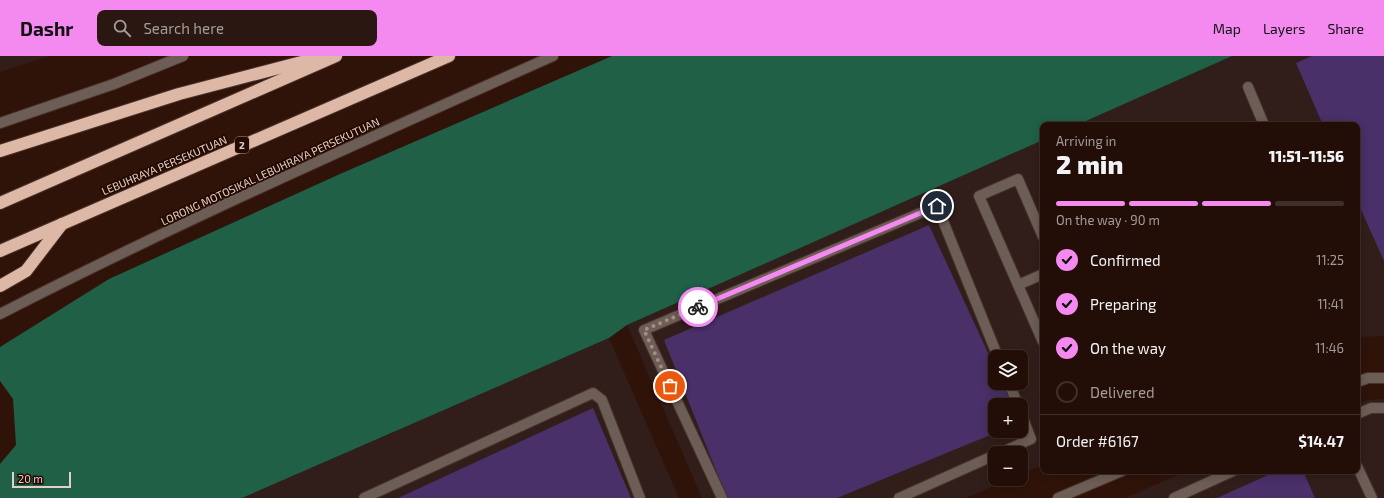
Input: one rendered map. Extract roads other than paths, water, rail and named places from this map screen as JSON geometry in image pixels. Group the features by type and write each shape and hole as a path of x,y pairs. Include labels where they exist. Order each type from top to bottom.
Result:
{"highway":[{"path":"0,151 179,94 324,56"},
{"path":"0,203 336,56"},
{"name":"LEBUHRAYA PERSEKUTUAN","path":"0,251 449,56"},
{"path":"0,286 26,271 63,223"}],"street":[{"path":"0,123 114,84 182,56"},
{"name":"LORONG MOTOSIKAL LEBUHRAYA PERSEKUTUAN","path":"0,314 88,269 356,143 553,56"},
{"path":"1248,87 1263,122"},
{"path":"1040,230 1018,179 979,196 1040,335"},
{"path":"722,498 644,330 937,206 995,350"},
{"path":"1018,285 1040,275"},
{"path":"0,310 11,309"},
{"path":"1360,381 1368,378 1384,378"},
{"path":"364,498 593,393 602,400 640,498"},
{"path":"1360,413 1371,408 1384,408"},
{"path":"1016,446 1031,439 1028,432"},
{"path":"899,498 988,458"},
{"path":"1360,472 1372,498"},
{"path":"1174,498 1226,474"},
{"path":"1058,498 1099,475"}]}
